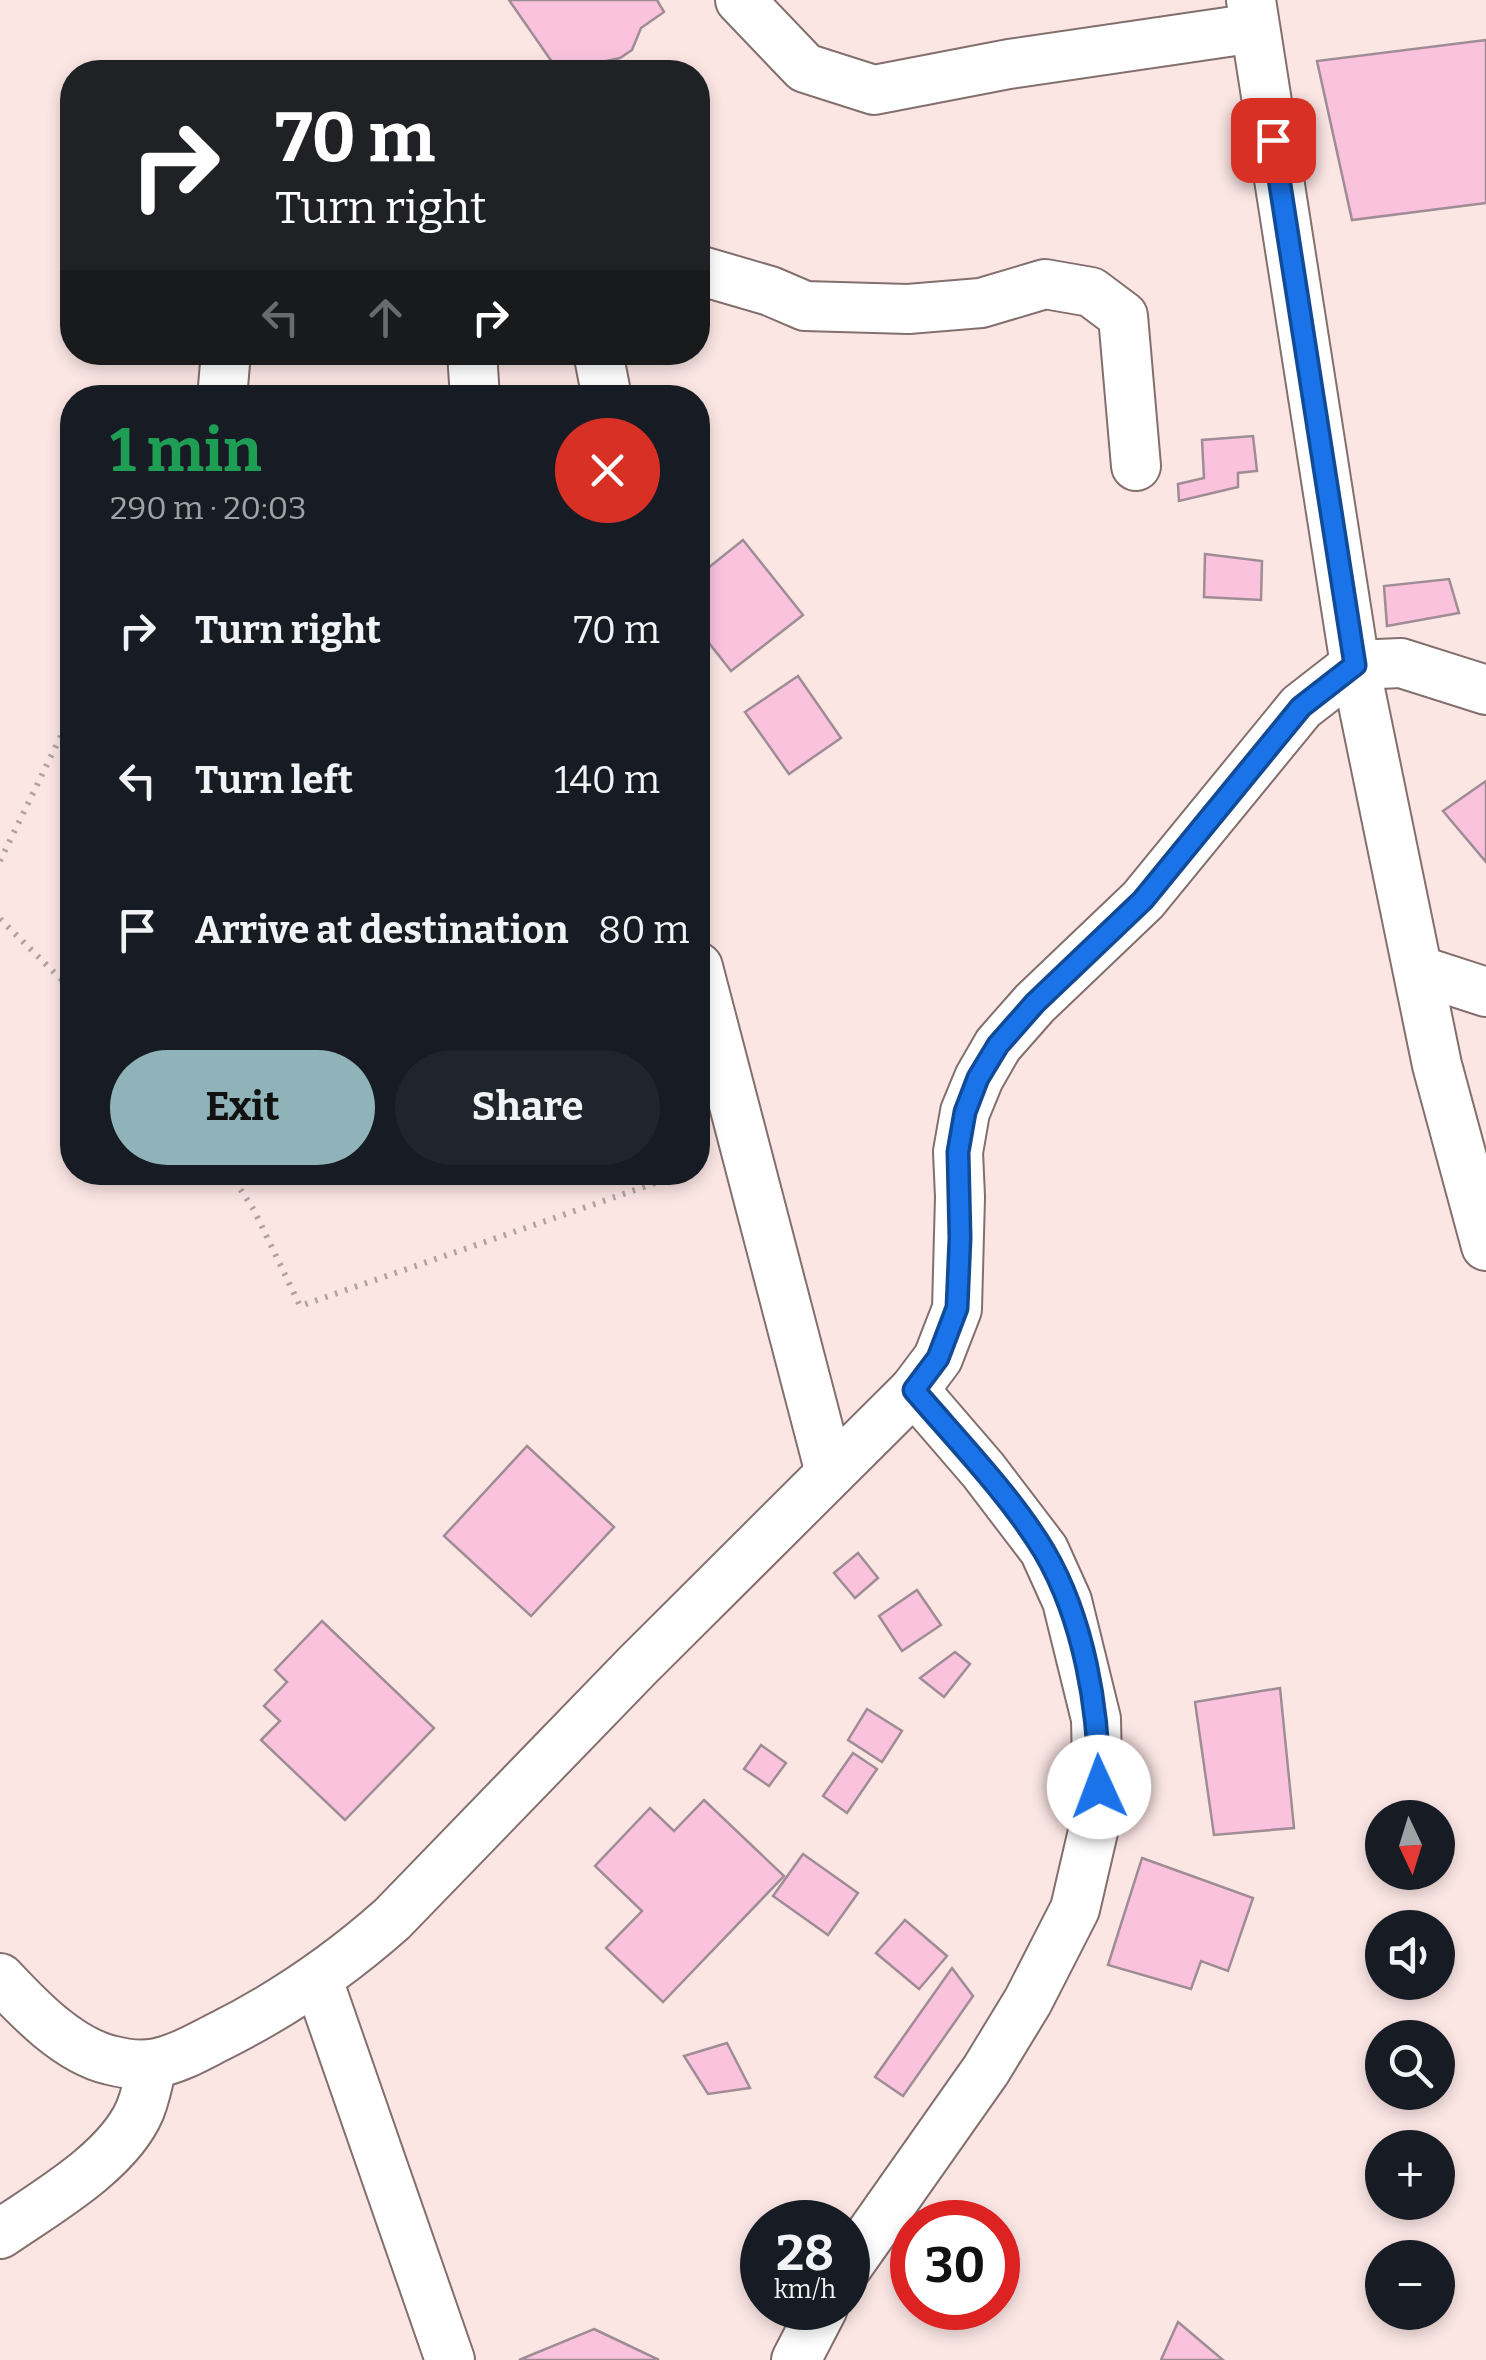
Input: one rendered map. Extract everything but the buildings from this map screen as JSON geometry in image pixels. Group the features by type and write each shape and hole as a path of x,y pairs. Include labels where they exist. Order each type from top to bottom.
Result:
{"street":[{"path":"740,0 806,68 874,90 1253,14 1355,665 1438,1065 1486,1246"},
{"path":"710,274 805,306 842,309 908,310 981,303 1045,284 1091,292 1123,316 1136,466"},
{"path":"0,1978 38,2015 93,2054 110,2060 152,2064 187,2053 318,1980 392,1919 638,1664 914,1390 938,1358 957,1308 958,1152 965,1112 978,1078 998,1045 1035,1003 1143,900 1301,707 1355,665 1401,663 1486,690"},
{"path":"1418,970 1486,992"},
{"path":"710,1012 830,1473"},
{"path":"870,2235 986,2070 1028,2001 1074,1908 1098,1810 1096,1719 1067,1601 1044,1550 983,1470 914,1390"},
{"path":"318,1980 450,2360"},
{"path":"0,2234 70,2185 125,2136 139,2113 152,2064"},
{"path":"796,2360 812,2330"}],"path":[{"path":"0,861 60,738"},
{"path":"0,919 60,978"},
{"path":"238,1185 254,1210 300,1306 649,1185"}],"route":[{"path":"1099,1787 1096,1719 1081,1650 1067,1601 1044,1550 983,1470 914,1390 938,1358 952,1330 957,1308 960,1238 958,1152 965,1112 978,1078 998,1045 1035,1003 1143,900 1301,707 1355,665 1273,140"}]}
